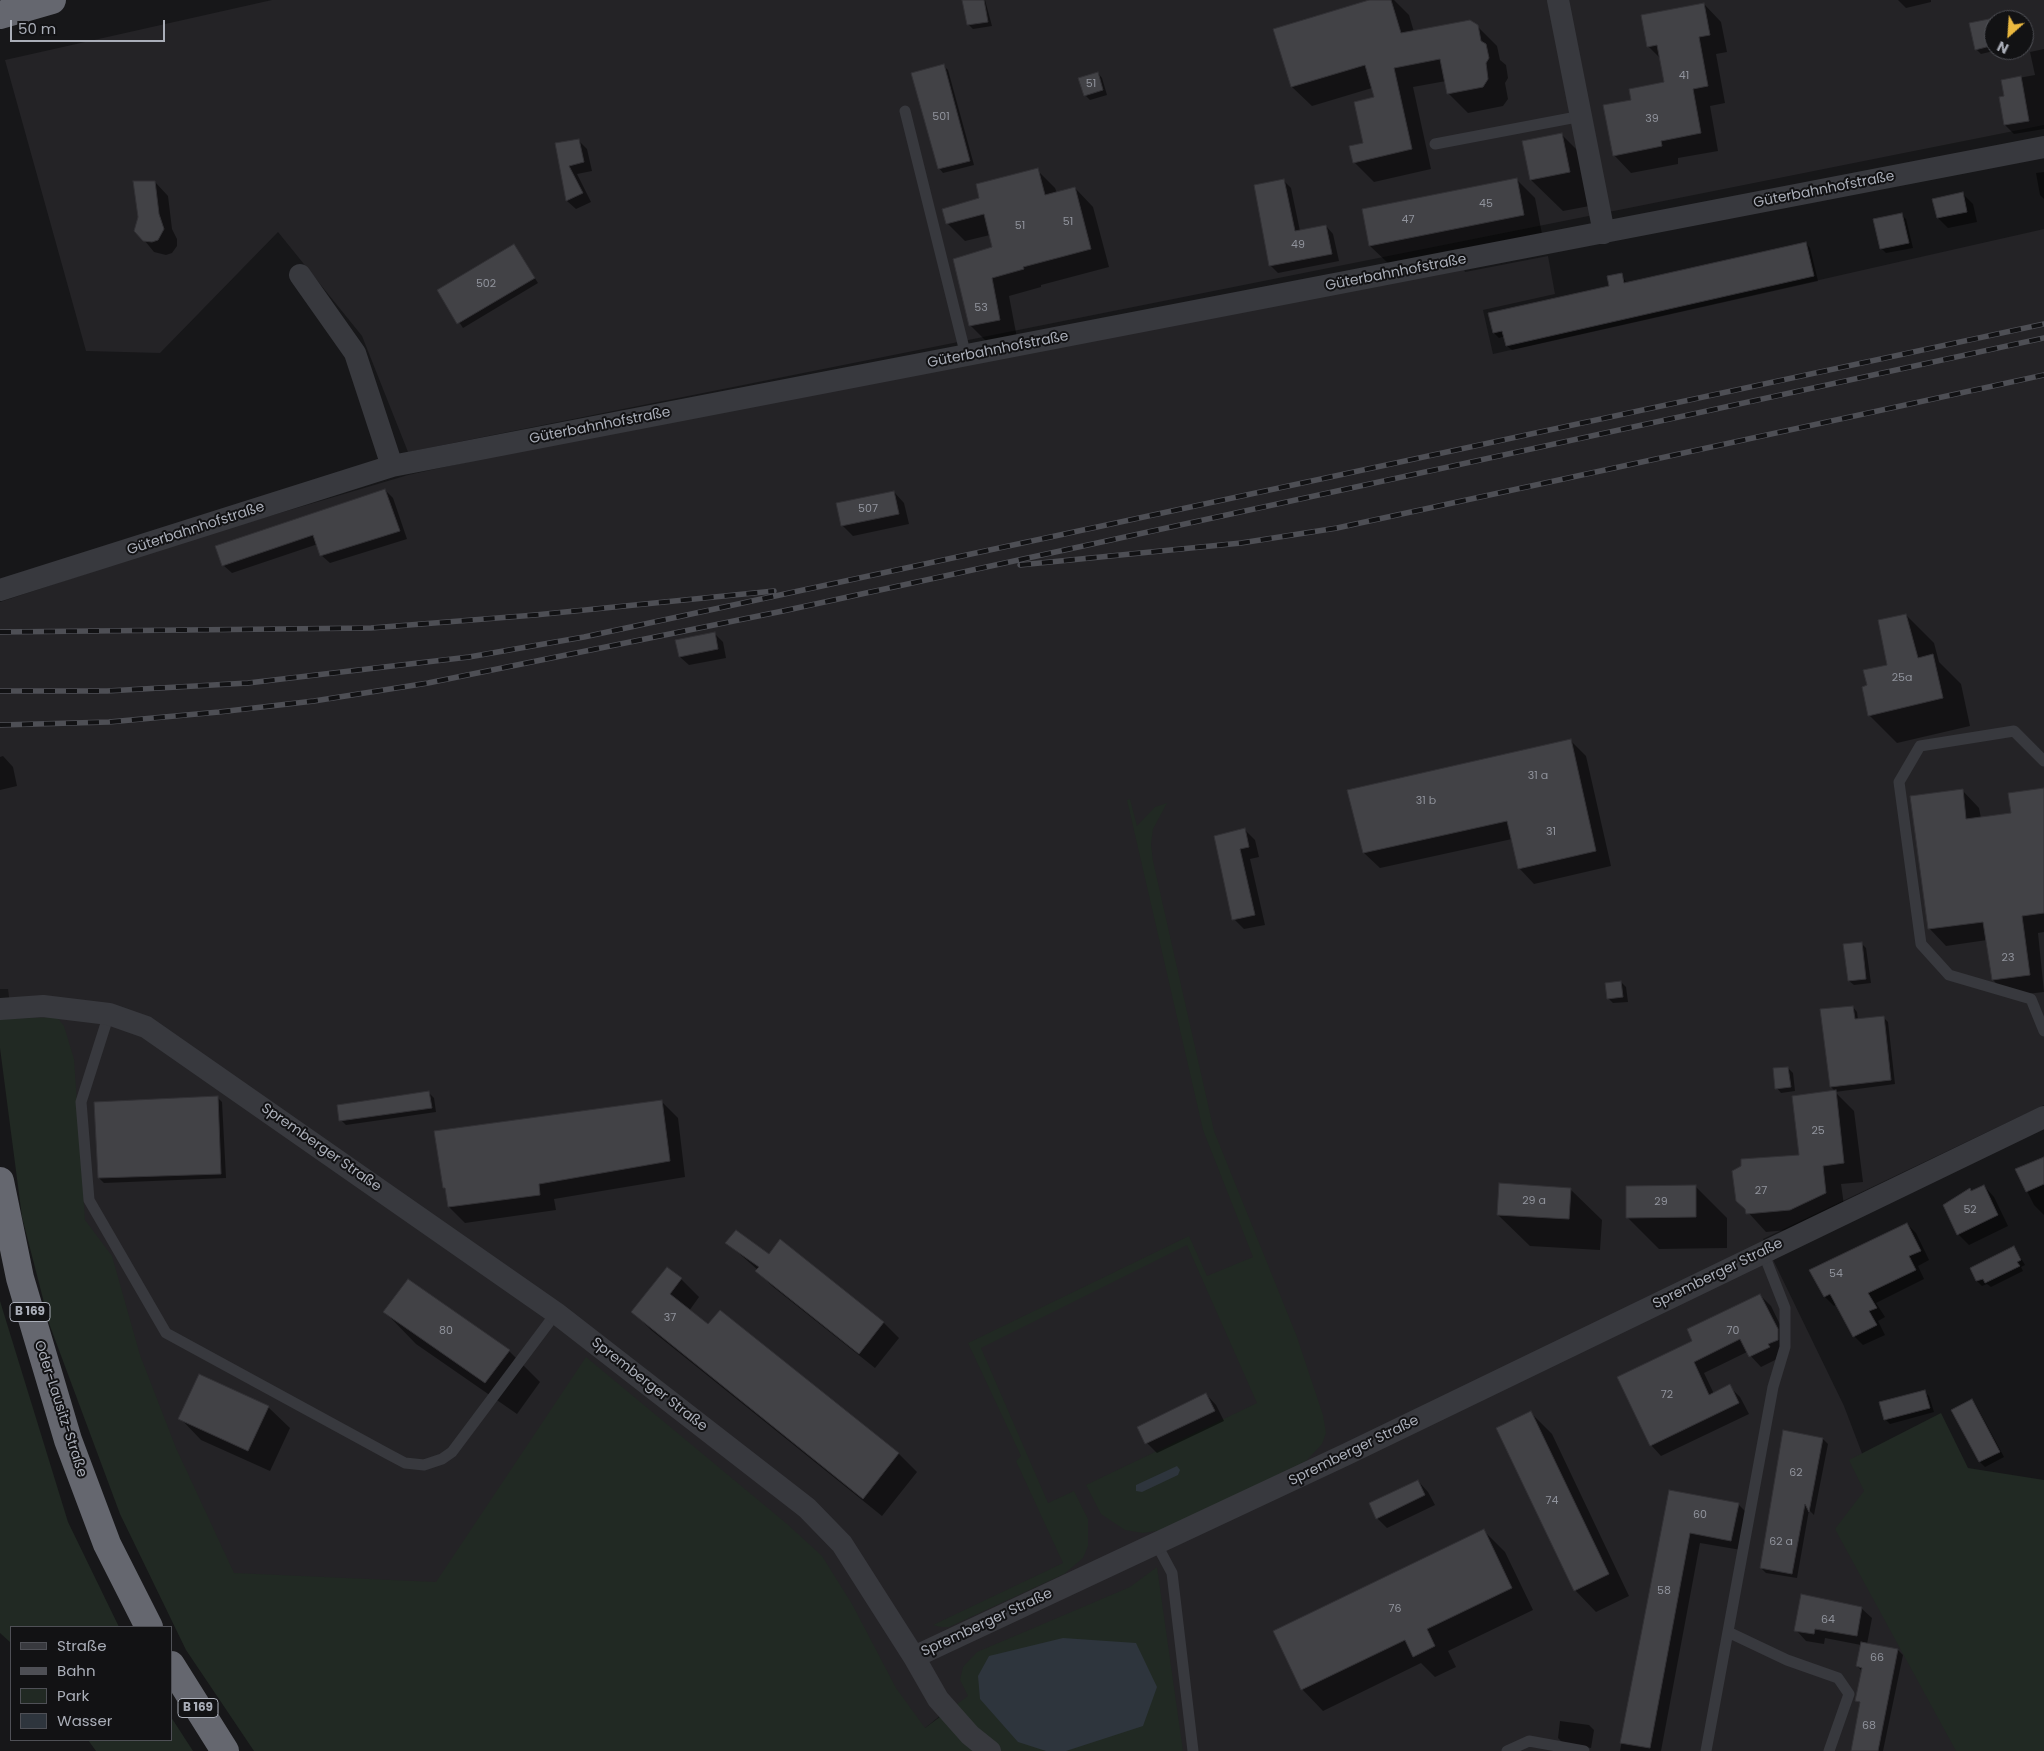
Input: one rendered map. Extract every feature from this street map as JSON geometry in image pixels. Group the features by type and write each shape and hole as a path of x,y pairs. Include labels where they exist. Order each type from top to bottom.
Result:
{"highway":[{"path":"0,15 52,0"},
{"name":"Oder-Lausitz-Straße","path":"0,1181 20,1278 68,1440 108,1544 149,1626"},
{"name":"B 169","path":"172,1667 225,1751"}],"street":[{"path":"1558,0 1604,233"},
{"name":"Güterbahnhofstraße","path":"0,590 392,466 2044,147"},
{"path":"300,275 355,353 392,466"},
{"name":"Spremberger Straße","path":"0,1009 43,1006 109,1014 146,1026 556,1313 806,1508 842,1544 914,1657 1157,1545 2044,1117"},
{"path":"914,1657 938,1699 970,1735 990,1751"}],"lane":[{"path":"905,111 966,356"},
{"path":"1435,144 1582,116"},
{"path":"2044,761 2014,731 1920,746 1899,782 1921,944 1948,974 2031,998 2044,1030"},
{"path":"109,1014 81,1102 88,1200 166,1333 405,1463 424,1465 442,1459 452,1452 556,1313"},
{"path":"1706,1751 1773,1387 1785,1347 1785,1308 1763,1252"},
{"path":"1157,1545 1172,1572 1193,1751"},
{"path":"1728,1632 1787,1660 1838,1678 1849,1694 1829,1751"},
{"path":"1507,1751 1529,1741 1584,1751"}],"shaded area":[{"path":"272,0 2044,0 2044,125 408,452 362,336 278,232 160,353 86,351 5,60"},
{"path":"2044,229 2044,1105 1763,1239 1844,1406 1975,1751 990,1751 947,1710 924,1729 306,1751 32,1187 8,989 0,989 0,602 182,542 408,475 604,432 1463,266 1465,272 1548,256 1555,294 1483,310 1493,354"}],"green space":[{"path":"1130,799 1137,826 1155,807 1167,803 1153,829 1151,844 1153,861 1214,1131 1297,1337 1323,1415 1326,1433 1322,1444 1306,1461 1163,1530 1143,1533 1125,1530 1101,1514 1086,1485 1257,1403 1187,1245 981,1348 1048,1503 1074,1491 1088,1519 1088,1546 1083,1558 1064,1574 949,1627 941,1627 933,1625 1063,1563 1016,1461 1021,1456 968,1343 1189,1236 1207,1276 1253,1257 1203,1130 1127,800"},
{"path":"57,1017 64,1026 74,1059 85,1220 112,1256 140,1355 176,1448 234,1573 436,1582 586,1357 787,1524 822,1556 852,1604 896,1688 925,1728 968,1696 960,1680 963,1667 977,1652 1130,1587 1157,1567 1183,1751 254,1751 186,1650 120,1514 50,1326 22,1217 0,1048 0,1019"},
{"path":"0,1301 68,1522 119,1626 10,1626 10,1642 0,1633"},
{"path":"1941,1413 1968,1468 2044,1480 2044,1751 1956,1751 1835,1529 1864,1491 1849,1460"},
{"path":"172,1719 193,1751 96,1751 89,1741 172,1741"}],"water":[{"path":"1177,1466 1180,1470 1178,1475 1142,1492 1136,1491 1136,1485"},
{"path":"1063,1638 1136,1643 1157,1687 1143,1726 1066,1751 1046,1751 1018,1742 980,1699 978,1676 989,1656"}],"building":[{"path":"962,0 984,0 988,22 967,25"},
{"path":"1369,0 1391,0 1401,33 1470,20 1478,25 1481,41 1486,44 1489,58 1486,63 1488,79 1483,87 1447,94 1440,59 1394,68 1412,149 1353,163 1349,146 1363,143 1354,102 1374,97 1365,65 1291,87 1273,29"},
{"path":"1704,3 1710,35 1699,37 1708,86 1693,89 1701,133 1661,141 1662,146 1613,156 1603,105 1631,100 1629,89 1664,82 1657,45 1647,47 1641,15"},
{"path":"1984,20 1984,48 1975,50 1969,23"},
{"path":"944,64 970,161 938,169 911,73"},
{"path":"1098,72 1103,90 1084,96 1078,78"},
{"path":"2021,76 2029,121 2004,125 1999,97 2004,96 2001,80"},
{"path":"1562,133 1570,172 1530,180 1522,141"},
{"path":"579,139 584,162 569,166 583,193 566,201 555,143"},
{"path":"1038,168 1045,195 1075,187 1091,249 1023,267 1024,269 992,278 1000,320 969,326 953,259 992,247 984,214 946,224 942,209 979,198 976,184"},
{"path":"1517,178 1524,215 1369,246 1362,209"},
{"path":"1284,179 1295,231 1326,225 1332,254 1269,266 1254,185"},
{"path":"133,181 155,181 159,214 164,229 158,240 152,242 143,241 134,231 138,217"},
{"path":"1963,192 1967,212 1937,218 1932,199"},
{"path":"1902,213 1909,243 1880,249 1873,219"},
{"path":"1806,242 1814,276 1506,346 1502,331 1493,333 1488,313 1609,286 1607,276 1622,273 1624,283"},
{"path":"514,244 535,278 457,324 437,290"},
{"path":"385,489 400,531 320,556 313,535 222,566 215,546"},
{"path":"894,491 899,514 841,526 836,503"},
{"path":"1906,614 1918,658 1933,654 1943,698 1868,716 1862,687 1867,685 1863,670 1887,665 1878,620"},
{"path":"715,632 718,649 679,657 675,640"},
{"path":"1571,739 1596,851 1518,869 1507,821 1363,853 1347,790"},
{"path":"2044,788 2044,913 2022,916 2030,975 1992,980 1983,922 1928,929 1910,796 1963,789 1966,819 2011,813 2008,793"},
{"path":"1245,828 1249,847 1240,849 1255,915 1232,920 1214,836"},
{"path":"1862,942 1866,979 1848,981 1843,944"},
{"path":"1621,981 1623,997 1607,999 1605,983"},
{"path":"1853,1006 1855,1019 1884,1016 1891,1080 1830,1087 1820,1009"},
{"path":"1788,1067 1791,1087 1775,1089 1773,1068"},
{"path":"1836,1090 1844,1163 1823,1166 1826,1193 1790,1210 1746,1214 1745,1209 1736,1201 1732,1171 1741,1166 1741,1159 1799,1155 1792,1096"},
{"path":"429,1091 432,1108 339,1121 337,1105"},
{"path":"218,1096 221,1174 98,1178 94,1102"},
{"path":"662,1100 670,1161 539,1184 540,1195 448,1207 434,1131"},
{"path":"2044,1157 2044,1184 2026,1192 2015,1169"},
{"path":"1499,1183 1571,1188 1569,1219 1497,1215"},
{"path":"1696,1185 1696,1217 1626,1218 1626,1186"},
{"path":"1984,1185 1998,1215 1957,1235 1943,1205 1970,1188 1971,1191"},
{"path":"1907,1223 1921,1251 1909,1256 1916,1270 1868,1293 1877,1308 1869,1311 1877,1325 1853,1337 1830,1294 1824,1297 1809,1270"},
{"path":"736,1230 769,1254 780,1239 884,1322 859,1354 755,1271 759,1267 725,1243"},
{"path":"2014,1246 2021,1260 2017,1262 2020,1266 1985,1283 1983,1279 1976,1281 1970,1268"},
{"path":"667,1267 682,1278 670,1294 708,1324 720,1310 899,1453 863,1499 631,1312"},
{"path":"408,1279 510,1350 485,1383 383,1312"},
{"path":"1760,1294 1778,1329 1778,1340 1768,1344 1770,1347 1749,1357 1740,1339 1694,1362 1709,1395 1730,1384 1739,1403 1650,1446 1617,1377 1692,1341 1687,1329"},
{"path":"199,1374 269,1406 248,1451 178,1419"},
{"path":"1925,1390 1930,1408 1884,1420 1879,1402"},
{"path":"1206,1393 1215,1411 1145,1444 1137,1427"},
{"path":"1972,1399 2000,1452 1979,1462 1951,1410"},
{"path":"1531,1411 1609,1574 1574,1591 1496,1428"},
{"path":"1783,1430 1823,1438 1809,1512 1805,1504 1792,1574 1760,1568"},
{"path":"1418,1480 1425,1495 1376,1519 1369,1503"},
{"path":"1669,1490 1739,1503 1731,1541 1690,1533 1650,1748 1620,1743"},
{"path":"1484,1529 1512,1588 1427,1629 1435,1646 1413,1657 1405,1640 1301,1690 1273,1631"},
{"path":"1801,1594 1862,1607 1857,1636 1815,1629 1814,1634 1794,1631"},
{"path":"1861,1642 1898,1649 1878,1751 1851,1751 1860,1702 1855,1701 1862,1668 1856,1666"}],"railway":[{"path":"0,691 107,691 248,683 469,657 584,637 2044,324"},
{"path":"0,725 109,722 219,712 314,701 428,683 783,611 2044,338"},
{"path":"1020,565 1241,543 1337,528 2044,375"},
{"path":"0,632 371,628 535,615 774,591"}]}
